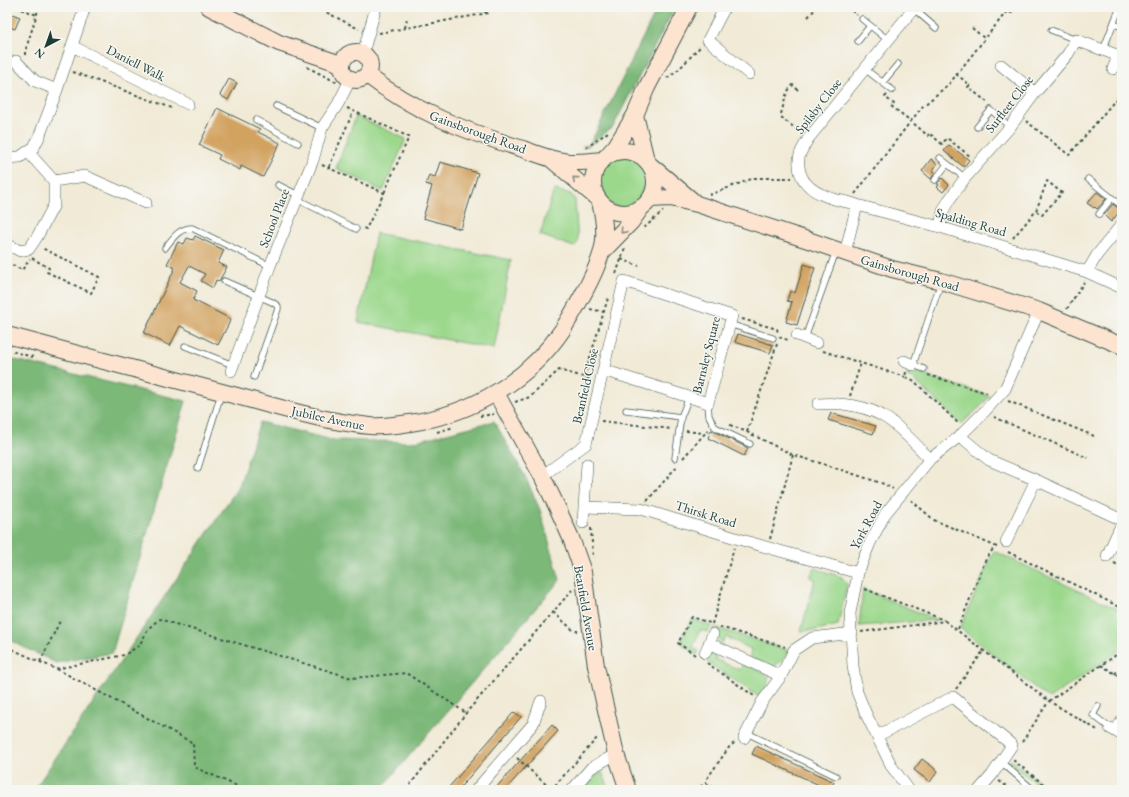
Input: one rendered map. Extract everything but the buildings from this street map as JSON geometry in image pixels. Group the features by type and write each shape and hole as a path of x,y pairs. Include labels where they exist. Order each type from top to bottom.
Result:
{"street":[{"path":"7,158 20,157 34,147 57,90 85,7"},
{"path":"209,7 278,43 341,64"},
{"path":"363,54 376,7"},
{"path":"635,115 648,163 655,179 654,188 645,204 633,212 615,212 607,208 599,200 594,189 593,179 596,168 616,146 635,115 644,92 689,7"},
{"path":"725,7 708,40 749,74"},
{"name":"Spilsby Close","path":"801,178 798,158 808,140 914,8"},
{"path":"1076,40 1120,57 1113,69"},
{"name":"Surfleet Close","path":"940,228 943,211 949,200 965,178 1010,127 1035,93 1068,54 1076,40"},
{"name":"Daniell Walk","path":"72,46 181,104"},
{"path":"359,52 367,57 370,66 368,75 360,80 350,80 343,74 341,64 342,60 349,53 359,52"},
{"path":"21,60 35,81 57,90"},
{"path":"1001,65 1035,93"},
{"name":"Gainsborough Road","path":"368,75 386,89 430,114 477,134 551,159 576,162 604,159"},
{"name":"School Place","path":"232,368 270,266 313,160 322,128 338,104 350,80"},
{"path":"604,159 614,153 623,151 632,152 641,156 648,163"},
{"path":"7,244 20,251 29,249 54,205 54,181 28,152"},
{"name":"Gainsborough Road","path":"551,159 599,200"},
{"name":"Gainsborough Road","path":"648,163 703,200 841,252 892,269 941,281 1039,312 1122,346"},
{"path":"54,181 85,176 146,203"},
{"path":"801,178 812,190 827,197 854,204 841,252"},
{"name":"Gainsborough Road","path":"645,204 660,198 703,200"},
{"name":"Jubilee Avenue","path":"7,335 222,391 312,417 343,423 372,426 401,425 445,416 465,409 496,393 516,380 535,363 556,340 577,307 602,252 604,239 603,216 599,200"},
{"name":"Jubilee Avenue","path":"602,252 631,222 645,204"},
{"name":"Spalding Road","path":"854,204 1006,247 1122,288"},
{"path":"1087,276 1097,255 1122,224"},
{"name":"Barnsley Square","path":"603,370 708,403 732,316 624,281"},
{"name":"Beanfield Close","path":"542,476 586,444 624,281"},
{"name":"York Road","path":"909,790 892,767 876,736 857,692 853,666 850,613 858,573 870,543 885,514 901,493 930,459 963,433 1005,389 1039,312"},
{"path":"801,337 817,343"},
{"name":"Beanfield Avenue","path":"496,393 542,476 571,538 582,569 596,666 616,754 628,790"},
{"path":"818,404 836,402 870,410 889,420 930,459"},
{"path":"963,433 989,460 1036,480 1122,521 1107,556"},
{"path":"583,523 587,464"},
{"path":"1001,544 1036,480"},
{"name":"Thirsk Road","path":"584,506 641,509 768,548 858,573"},
{"path":"746,735 762,702 781,676 794,650 812,638 852,633"},
{"path":"710,639 781,676"},
{"path":"876,736 953,697 1012,744 992,775 979,790"},
{"path":"476,790 533,724 541,701"},
{"path":"1116,731 1122,720"},
{"path":"572,790 591,768 616,754"}],"lane":[{"path":"1103,50 1120,7"},
{"path":"914,8 936,28"},
{"path":"861,18 889,40"},
{"path":"1114,24 1122,28"},
{"path":"858,41 870,26"},
{"path":"1051,30 1076,40"},
{"path":"883,82 898,64"},
{"path":"865,69 892,90"},
{"path":"276,106 322,128"},
{"path":"977,127 991,110 1010,127"},
{"path":"256,120 298,143"},
{"path":"940,158 965,178"},
{"path":"935,180 947,164"},
{"path":"1088,179 1122,206"},
{"path":"278,185 356,229"},
{"path":"1099,214 1112,198"},
{"path":"165,248 177,234 185,228 192,228 270,266"},
{"path":"801,337 841,252"},
{"path":"224,280 278,306 278,312 254,377"},
{"path":"912,366 941,281"},
{"path":"730,324 773,338"},
{"path":"185,346 232,368"},
{"path":"198,468 222,391"},
{"path":"675,458 681,417 689,397"},
{"path":"708,403 709,416 715,427 750,444"},
{"path":"626,410 681,417"},
{"path":"1098,706 1093,715 1116,731"},
{"path":"746,735 836,776"},
{"path":"1003,758 1030,787"}],"path":[{"path":"16,7 37,15"},
{"path":"316,7 368,34 383,33 488,13"},
{"path":"460,7 488,13"},
{"path":"488,13 489,7"},
{"path":"808,17 817,7"},
{"path":"847,7 861,18"},
{"path":"854,204 856,192 922,107 949,84 984,38 1007,11 1012,13 1014,7"},
{"path":"21,60 39,8"},
{"path":"405,28 407,18"},
{"path":"972,28 984,38"},
{"path":"663,81 678,69 708,40"},
{"path":"64,69 170,108 181,104"},
{"path":"956,74 970,85 968,87 987,102"},
{"path":"798,90 793,85 787,92 781,114 782,118 808,140"},
{"path":"892,90 885,97 894,104 891,106 928,136 929,133 942,144 947,138 978,163"},
{"path":"1019,115 1069,155 1122,92"},
{"path":"338,104 409,137 384,194 366,229 356,229"},
{"path":"329,168 353,112"},
{"path":"313,160 384,194"},
{"path":"703,200 754,178 801,178"},
{"path":"1006,247 1036,210 1047,181 1062,192 1042,215 1036,210"},
{"path":"638,233 668,207"},
{"path":"7,262 22,270 31,258 49,268 47,272 91,293 99,278 40,247"},
{"path":"621,259 639,266"},
{"path":"1065,312 1087,276"},
{"path":"582,413 585,378 603,312 590,309"},
{"path":"748,432 777,344"},
{"path":"847,405 861,363"},
{"path":"912,366 905,377 913,380 963,433"},
{"path":"514,403 530,397 559,370 600,382"},
{"path":"984,412 1088,458"},
{"path":"592,420 704,433"},
{"path":"729,424 793,455 884,484 908,497 934,520 1001,544 1122,608"},
{"path":"768,548 793,455"},
{"path":"406,790 466,713 573,590 582,569 593,568 591,526 590,523 583,523"},
{"path":"710,639 736,538"},
{"path":"958,629 985,561 1001,544"},
{"path":"856,585 945,621 958,629 1049,701 1100,731 1116,731"},
{"path":"553,612 574,631 578,631"},
{"path":"40,662 61,619"},
{"path":"56,669 124,655 140,646 148,629 159,619 352,678 406,674 466,713"},
{"path":"852,633 945,621"},
{"path":"7,647 56,669 193,743 194,767 246,790"},
{"path":"953,697 955,690 984,650"},
{"path":"1012,744 1020,744 1049,701 1122,651"},
{"path":"1115,674 1122,664"},
{"path":"1101,666 1122,678"},
{"path":"695,790 706,783 706,780 730,746 746,735"},
{"path":"510,751 551,790 597,738"},
{"path":"1003,758 1051,790"},
{"path":"992,775 1012,790"},
{"path":"706,783 719,790"}],"green space":[{"path":"658,7 675,7 613,127 588,146 590,144"},
{"path":"356,116 406,139 383,191 336,168"},
{"path":"624,156 634,158 642,164 648,172 650,182 648,192 642,200 634,206 624,208 614,206 606,200 600,192 598,182 600,172 606,164 614,158"},
{"path":"554,190 571,194 575,200 578,242 574,247 540,235"},
{"path":"376,233 511,260 494,349 358,322"},
{"path":"7,358 186,401 112,653 56,663 7,639"},
{"path":"908,370 990,396 961,424 912,378 907,376"},
{"path":"494,421 525,476 540,510 560,580 380,790 34,790 239,486 260,422 332,440 412,442"},
{"path":"994,551 1122,611 1122,649 1049,699 960,628"},
{"path":"814,568 842,577 847,585 838,625 816,630 801,631 815,579 810,577"},
{"path":"863,589 937,620 859,626"},
{"path":"692,619 711,626 708,632 700,630 693,647 699,651 697,655 680,642"},
{"path":"714,627 790,651 782,661 772,667 750,657 751,649 726,637 722,643 713,633"},
{"path":"713,652 718,653 715,659 740,670 743,663 769,676 767,686 759,697 703,659 708,654"},
{"path":"1011,760 1049,790 1028,790 1034,782 1009,763"},
{"path":"602,772 610,790 583,790 596,776"}]}
